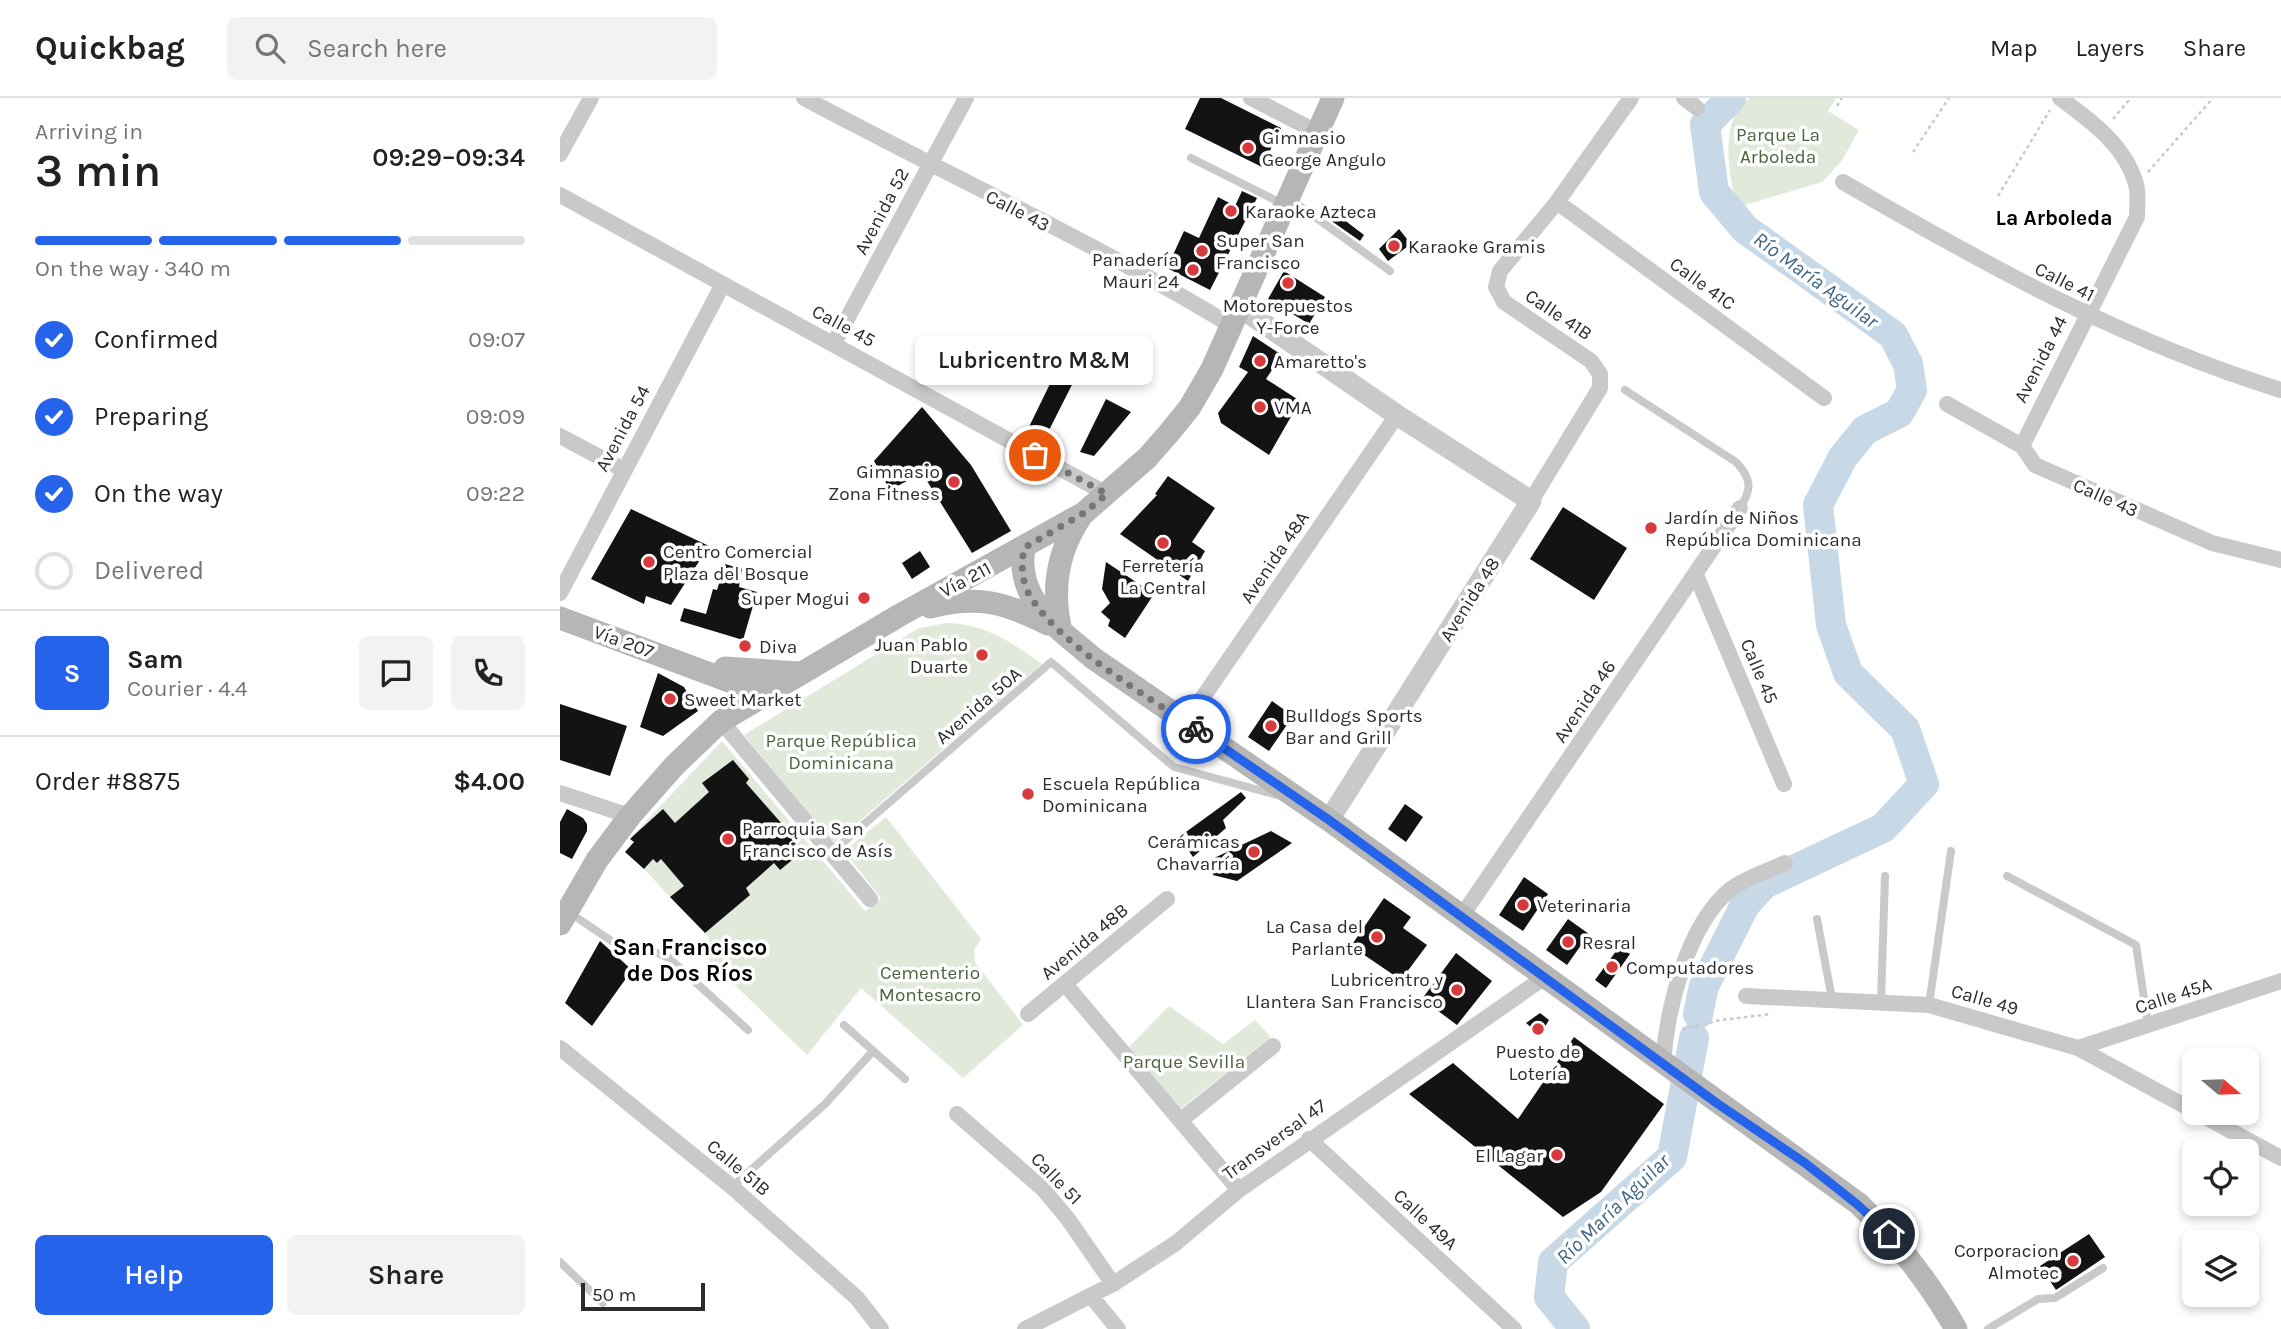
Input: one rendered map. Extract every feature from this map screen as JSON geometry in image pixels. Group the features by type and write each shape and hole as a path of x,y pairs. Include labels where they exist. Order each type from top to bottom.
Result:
{"main road":[{"name":"Vía 211","path":"564,918 597,860 630,816 653,788 721,722 900,614 1084,513 1147,458 1190,407 1236,317 1333,98"},
{"path":"1061,631 1055,596 1059,560 1065,543 1084,513"},
{"path":"1024,548 1021,565 1023,582 1032,600 1061,631 1125,681 1329,820 1718,1104 1805,1163 1858,1205 1889,1234 1911,1261 1956,1329"},
{"path":"900,614 955,601 987,600 1027,614 1061,631"},
{"name":"Vía 207","path":"560,618 729,681 768,692"},
{"name":"Vía 207","path":"688,664 799,673"}],"street":[{"path":"560,154 592,98"},
{"name":"Calle 43","path":"804,98 929,165 1236,317 1531,501"},
{"name":"Avenida 52","path":"834,343 966,98"},
{"path":"1251,98 1317,132"},
{"path":"1557,202 1631,98"},
{"name":"Avenida 44","path":"2022,446 2137,217 2137,186 2127,161 2113,142 2056,103"},
{"name":"Calle 41","path":"1843,182 1966,254 2085,316 2237,377 2281,390"},
{"name":"Calle 45","path":"560,195 1107,494"},
{"name":"Calle 41B","path":"1557,202 1500,271 1496,287 1504,302 1591,361 1600,374"},
{"name":"Calle 41C","path":"1557,202 1824,398"},
{"name":"Avenida 54","path":"560,593 723,284"},
{"name":"Avenida 48","path":"1329,820 1600,388 1600,374"},
{"name":"Calle 43","path":"1947,404 2022,446 2035,466 2212,543 2281,560"},
{"name":"Avenida 48A","path":"1186,722 1397,415"},
{"path":"560,436 624,470"},
{"name":"Avenida 46","path":"1461,917 1740,508"},
{"name":"Calle 45","path":"1696,575 1784,784"},
{"path":"721,722 870,899"},
{"path":"560,793 630,816"},
{"path":"1669,1067 1665,1034 1686,959 1708,914 1732,888 1785,863"},
{"name":"Avenida 48B","path":"1028,1014 1167,899"},
{"name":"Transversal 47","path":"1025,1329 1113,1284 1176,1243 1238,1190 1308,1139 1545,977"},
{"name":"Calle 45A","path":"2078,1048 2281,981"},
{"path":"1065,984 1238,1190"},
{"name":"Calle 49","path":"1746,996 1929,1004 2078,1048 2182,1104"},
{"path":"1181,1120 1273,1046"},
{"name":"Calle 51B","path":"560,1048 733,1187 857,1298 881,1329"},
{"name":"Calle 51","path":"957,1115 1043,1189 1068,1219 1113,1284"},
{"name":"Calle 49","path":"2220,1125 2281,1158"},
{"name":"Calle 49A","path":"1308,1139 1514,1329"},
{"path":"1091,1296 1118,1329"}],"lane":[{"path":"1191,158 1287,202 1390,271"},
{"path":"1625,390 1736,462 1749,479 1748,496 1740,508"},
{"name":"Avenida 50A","path":"831,853 1051,663 1174,767 1304,803"},
{"path":"1929,1004 1951,851"},
{"path":"1881,1002 1885,876"},
{"path":"2007,876 2136,945 2148,1025"},
{"path":"564,918 625,950 655,952 669,958 748,1030"},
{"path":"1817,919 1832,999"},
{"path":"844,1025 905,1079"},
{"path":"733,1187 825,1104 873,1051"},
{"path":"560,1262 603,1303"},
{"path":"1988,1329 2038,1299 2055,1298 2103,1268"}],"path":[{"path":"1837,106 1842,98"},
{"path":"1913,152 1949,98"},
{"path":"2113,118 2131,98"},
{"path":"2148,172 2213,98"},
{"path":"1998,196 2056,103"},
{"path":"1665,1034 1721,1020 1784,1012 1793,1007 1800,997"}],"green space":[{"name":"Parque La Arboleda","path":"1750,98 1836,98 1828,111 1859,130 1841,162 1822,182 1738,207 1730,171 1730,131 1738,109"},
{"name":"Parque República Dominicana","path":"947,623 986,631 1009,642 1042,664 833,844 744,735 919,628"},
{"name":"Cementerio Montesacro","path":"722,741 865,911 881,898 844,851 886,817 981,939 974,950 975,962 1023,1025 963,1078 861,988 807,1055 708,959 709,938 705,933 750,894 746,888 681,889 670,897 644,869 653,859 657,863 674,847 663,809 630,838"},
{"name":"Parque Sevilla","path":"1169,1006 1223,1044 1255,1020 1271,1037 1179,1110 1128,1048"}],"building":[{"name":"Gimnasio George Angulo","path":"1200,98 1221,98 1281,128 1262,167 1185,129"},
{"path":"1242,191 1257,198 1210,290 1167,268 1184,231 1199,238 1218,197 1235,206"},
{"path":"1330,209 1364,235 1360,241 1330,220"},
{"name":"Karaoke Gramis","path":"1399,229 1411,244 1388,261 1379,249"},
{"path":"1284,271 1325,297 1309,324 1268,299"},
{"name":"VMA","path":"1253,336 1282,355 1266,379 1300,401 1269,455 1221,423 1218,413 1248,372 1239,367"},
{"path":"1068,347 1085,359 1041,446 1025,435"},
{"path":"1106,399 1131,412 1094,456 1080,452"},
{"name":"Gimnasio Zona Fitness","path":"922,407 971,465 1011,531 972,553 922,473 890,490 874,461"},
{"path":"1168,476 1215,508 1192,542 1205,551 1188,581 1120,534 1157,495 1155,494"},
{"path":"1563,507 1627,548 1594,600 1530,559"},
{"name":"Centro Comercial Plaza del Bosque","path":"631,509 709,546 671,605 646,596 644,604 591,579"},
{"path":"920,551 930,567 912,579 902,563"},
{"path":"1106,562 1154,594 1125,638 1108,626 1110,620 1101,612 1110,603 1102,589"},
{"path":"725,564 742,569 739,587 757,592 743,640 680,621 684,608 706,614 713,589 717,590"},
{"name":"Sweet Market","path":"658,673 684,687 698,711 663,736 640,727"},
{"name":"Bulldogs Sports Bar and Grill","path":"1272,701 1293,716 1269,751 1248,737"},
{"path":"560,704 627,726 610,776 560,760"},
{"path":"733,760 749,779 746,783 783,825 802,852 780,870 774,863 746,888 750,895 705,933 670,897 684,886 661,859 657,863 653,859 644,869 625,852 634,842 630,839 663,809 675,823 709,792 702,783"},
{"path":"1241,792 1246,798 1223,820 1226,828 1193,857 1179,837"},
{"path":"1405,804 1423,817 1406,842 1388,829"},
{"path":"567,809 583,818 587,824 587,831 572,859 560,853 560,822"},
{"name":"Cerámicas Chavarría","path":"1271,831 1292,843 1237,881 1213,875 1210,860"},
{"name":"Veterinaria","path":"1524,877 1548,894 1523,931 1499,915"},
{"name":"La Casa del Parlante","path":"1384,898 1411,917 1403,928 1427,945 1401,980 1351,946"},
{"name":"Resral","path":"1568,919 1589,934 1567,965 1546,950"},
{"path":"600,941 632,970 592,1026 565,1003"},
{"name":"Computadores","path":"1619,947 1630,954 1606,988 1595,980"},
{"name":"Lubricentro y Llantera San Francisco","path":"1456,953 1492,981 1457,1025 1422,999"},
{"name":"Puesto de Lotería","path":"1540,1013 1549,1020 1540,1035 1526,1023"},
{"name":"El Lagar","path":"1574,1037 1664,1104 1601,1192 1563,1217 1409,1094 1453,1063 1518,1119"},
{"name":"Corporacion Almotec","path":"2089,1234 2105,1257 2056,1290 2040,1266"}],"waterway":[{"name":"Río María Aguilar","path":"1698,1014 1704,986 1745,905 1764,884 1883,828 1924,784 1905,729 1848,673 1831,625 1818,505 1843,457 1865,430 1899,413 1912,390 1908,364 1893,335 1745,229 1714,192 1705,125 1731,98"},
{"name":"Río María Aguilar","path":"1575,1329 1549,1297 1553,1262 1672,1157 1694,1038"}],"way so far":[{"path":"1035,455 1107,494 1084,513 1024,548 1021,565 1023,582 1032,600 1061,631 1093,657 1196,729"}],"place":[{"name":"Gimnasio George Angulo","path":"1248,148"},
{"name":"Karaoke Azteca","path":"1231,211"},
{"name":"Karaoke Gramis","path":"1394,246"},
{"name":"Super San Francisco","path":"1202,251"},
{"name":"Panadería Mauri 24","path":"1193,270"},
{"name":"Motorepuestos Y-Force","path":"1288,283"},
{"name":"Amaretto's","path":"1260,361"},
{"name":"VMA","path":"1260,407"},
{"name":"Lubricentro M&M","path":"1035,455"},
{"name":"Gimnasio Zona Fitness","path":"954,482"},
{"name":"Jardín de Niños República Dominicana","path":"1651,528"},
{"name":"Ferretería La Central","path":"1163,543"},
{"name":"Centro Comercial Plaza del Bosque","path":"649,562"},
{"name":"Super Mogui","path":"864,598"},
{"name":"Diva","path":"745,646"},
{"name":"Juan Pablo Duarte","path":"982,655"},
{"name":"Sweet Market","path":"670,699"},
{"name":"Bulldogs Sports Bar and Grill","path":"1271,726"},
{"name":"Escuela República Dominicana","path":"1028,794"},
{"name":"Parroquia San Francisco de Asís","path":"728,839"},
{"name":"Cerámicas Chavarría","path":"1254,852"},
{"name":"Veterinaria","path":"1523,905"},
{"name":"La Casa del Parlante","path":"1377,937"},
{"name":"Resral","path":"1568,942"},
{"name":"Computadores","path":"1612,967"},
{"name":"Lubricentro y Llantera San Francisco","path":"1457,990"},
{"name":"Puesto de Lotería","path":"1538,1029"},
{"name":"El Lagar","path":"1557,1155"},
{"name":"Corporacion Almotec","path":"2073,1261"}],"district":[{"name":"La Arboleda","path":"2054,218"},
{"name":"San Francisco de Dos Ríos","path":"690,960"}],"route":[{"path":"1196,729 1329,820 1718,1104 1805,1163 1858,1205 1889,1234"}]}
